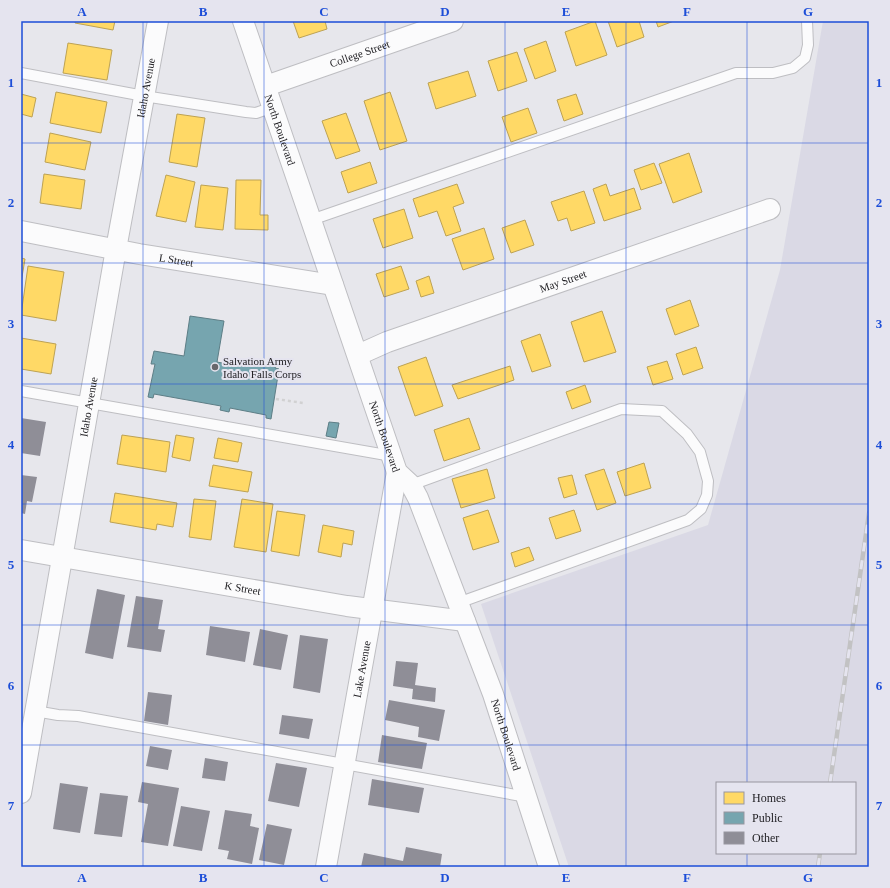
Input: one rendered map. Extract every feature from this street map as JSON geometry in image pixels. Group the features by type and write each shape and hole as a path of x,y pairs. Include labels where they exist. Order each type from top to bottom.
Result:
{"street":[{"name":"Idaho Avenue","path":"21,793 116,249 158,21"},
{"name":"North Boulevard","path":"243,21 274,107 333,285 400,471 418,498 493,694 549,867"},
{"name":"College Street","path":"266,86 454,21"},
{"name":"May Street","path":"358,355 387,342 770,209"},
{"name":"L Street","path":"21,231 116,249 333,285"},
{"name":"Lake Avenue","path":"326,867 372,609 400,471"},
{"name":"K Street","path":"21,550 372,609 461,612"}],"lane":[{"path":"311,220 736,73 772,73 793,68 805,58 808,45 807,21"},
{"path":"21,72 144,96 256,113 274,107"},
{"path":"21,391 90,403 400,471 621,409 662,411 687,434 700,452 708,481 707,495 701,508 688,520 461,612"},
{"path":"35,711 58,715 78,716 527,797"}],"path":[{"path":"276,399 303,403"}],"shaded area":[{"path":"823,21 869,21 869,867 569,867 481,604 708,525 780,270"}],"building: Homes":[{"path":"75,21 115,21 113,30 75,23"},
{"path":"293,21 325,21 327,29 299,38"},
{"path":"595,21 607,55 576,66 565,32"},
{"path":"608,21 639,21 644,37 617,47"},
{"path":"656,21 674,21 658,27"},
{"path":"546,41 556,71 535,79 524,49"},
{"path":"68,43 112,50 107,80 63,73"},
{"path":"517,52 527,81 498,91 488,61"},
{"path":"468,71 476,96 436,109 428,83"},
{"path":"56,92 107,102 101,133 50,123"},
{"path":"390,92 407,141 380,150 364,101"},
{"path":"21,94 36,98 32,117 21,114"},
{"path":"576,94 583,114 564,121 557,100"},
{"path":"528,108 537,133 511,142 502,117"},
{"path":"346,113 360,151 336,159 322,121"},
{"path":"177,114 205,118 197,167 169,162"},
{"path":"50,133 91,142 85,170 45,162"},
{"path":"689,153 702,192 673,203 659,164"},
{"path":"370,162 377,183 348,193 341,172"},
{"path":"654,163 662,183 641,190 634,170"},
{"path":"44,174 85,180 81,209 40,203"},
{"path":"166,175 195,182 186,222 156,216"},
{"path":"236,180 261,180 260,215 268,215 268,230 235,229"},
{"path":"457,184 464,203 453,207 461,231 446,236 437,211 419,217 413,199"},
{"path":"606,184 610,196 634,188 641,209 604,221 593,189"},
{"path":"201,185 228,188 223,230 195,227"},
{"path":"584,191 595,223 571,231 567,218 558,221 551,202"},
{"path":"404,209 413,238 383,248 373,219"},
{"path":"525,220 534,245 511,253 502,228"},
{"path":"484,228 494,259 463,270 452,239"},
{"path":"21,258 25,259 21,283"},
{"path":"28,266 64,272 56,321 21,315"},
{"path":"401,266 409,289 384,297 376,274"},
{"path":"429,276 434,293 421,297 416,281"},
{"path":"690,300 699,326 675,335 666,309"},
{"path":"602,311 616,352 584,362 571,322"},
{"path":"540,334 551,366 532,372 521,341"},
{"path":"21,338 56,344 51,374 21,369"},
{"path":"696,347 703,368 683,375 676,354"},
{"path":"426,357 443,406 415,416 398,367"},
{"path":"667,361 673,379 653,385 647,367"},
{"path":"510,366 514,380 458,399 452,385"},
{"path":"585,385 591,402 572,409 566,392"},
{"path":"469,418 480,449 444,461 434,430"},
{"path":"122,435 170,442 166,472 117,464"},
{"path":"176,435 194,438 190,461 172,457"},
{"path":"218,438 242,443 238,462 214,458"},
{"path":"644,463 651,488 625,496 617,472"},
{"path":"213,465 252,472 248,492 209,486"},
{"path":"487,469 495,498 461,508 452,479"},
{"path":"604,469 616,503 597,510 585,475"},
{"path":"572,475 577,494 564,498 558,478"},
{"path":"115,493 177,503 173,527 157,524 156,530 110,522"},
{"path":"194,499 216,501 211,540 189,537"},
{"path":"242,499 273,504 266,552 234,547"},
{"path":"488,510 499,542 473,550 463,518"},
{"path":"574,510 581,531 556,539 549,518"},
{"path":"277,511 305,515 299,556 271,551"},
{"path":"323,525 354,531 352,545 343,543 341,557 318,552"},
{"path":"529,547 534,560 515,567 511,553"}],"building: Public":[{"name":"Salvation Army Idaho Falls Corps","path":"190,316 224,321 217,362 232,365 232,360 267,366 267,364 276,365 275,368 279,369 271,419 266,418 266,415 230,408 229,412 220,410 221,406 154,394 153,398 148,397 155,364 151,364 154,351 184,356"},
{"path":"329,422 339,423 336,438 326,436"}],"building: Other":[{"path":"21,418 46,422 40,456 21,453"},
{"path":"21,475 37,477 32,502 27,501 25,514 21,513"},
{"path":"97,589 125,595 113,659 85,653"},
{"path":"136,596 163,600 158,629 165,630 161,652 127,647"},
{"path":"210,626 250,632 245,662 206,655"},
{"path":"260,629 288,635 281,670 253,665"},
{"path":"300,635 328,639 320,693 293,688"},
{"path":"396,661 418,663 415,685 436,688 435,702 412,699 413,689 393,686"},
{"path":"148,692 172,695 168,725 144,721"},
{"path":"389,700 445,710 439,741 418,737 419,727 385,720"},
{"path":"282,715 313,719 309,739 279,734"},
{"path":"382,735 427,743 422,769 378,762"},
{"path":"150,746 172,750 168,770 146,766"},
{"path":"205,758 228,762 225,781 202,778"},
{"path":"276,763 307,768 299,807 268,801"},
{"path":"372,779 424,788 419,813 368,805"},
{"path":"142,782 179,788 168,846 141,842 148,804 138,802"},
{"path":"60,783 88,787 80,833 53,829"},
{"path":"100,793 128,796 122,837 94,834"},
{"path":"181,806 210,811 202,851 173,846"},
{"path":"225,810 252,814 250,826 259,828 252,864 227,859 229,851 218,849"},
{"path":"267,824 292,829 284,865 259,860"},
{"path":"406,847 442,854 440,867 361,867 364,853 403,861"}],"railway":[{"path":"830,782 869,513"},
{"path":"818,867 820,854"}],"place":[{"name":"Salvation Army Idaho Falls Corps","path":"215,367"}]}
